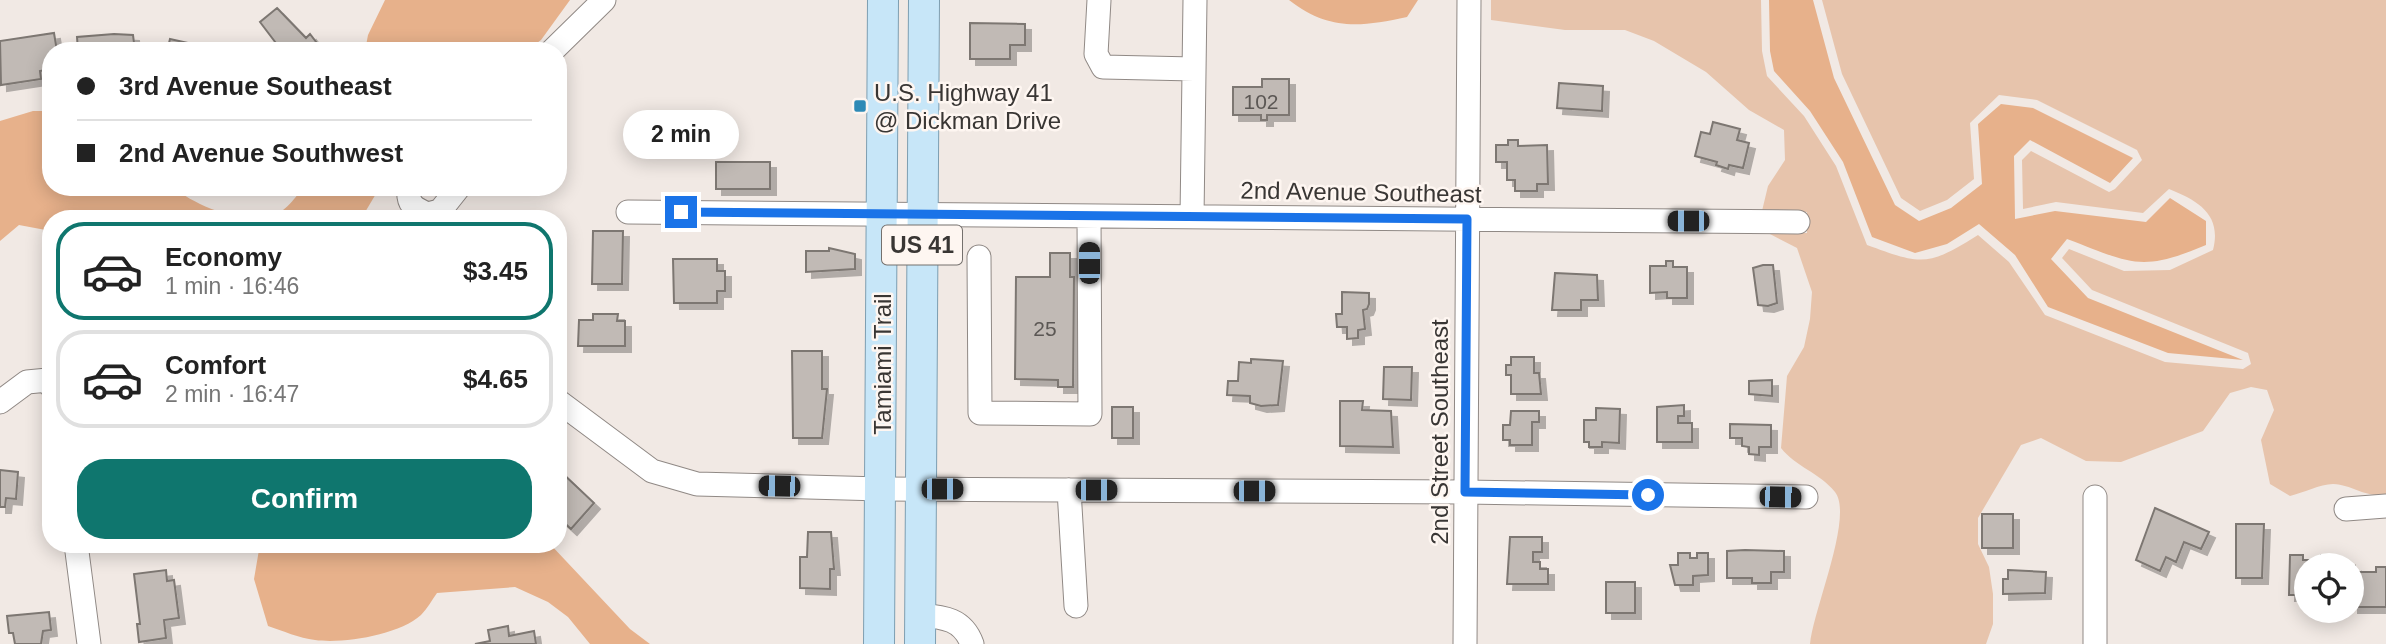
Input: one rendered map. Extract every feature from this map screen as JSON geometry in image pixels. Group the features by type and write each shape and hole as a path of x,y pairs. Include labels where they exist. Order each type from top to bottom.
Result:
{"main road":[{"name":"Tamiami Trail","path":"879,644 883,0"},
{"name":"Tamiami Trail","path":"920,630 924,0"}],"street":[{"path":"561,42 604,0"},
{"path":"1099,0 1096,54 1103,66 1194,69"},
{"path":"1192,217 1195,0"},
{"name":"2nd Street Southeast","path":"1465,644 1469,0"},
{"path":"408,196 411,205 420,210"},
{"path":"441,210 452,196"},
{"name":"2nd Avenue Southeast","path":"628,212 1798,222"},
{"path":"979,257 979,413 1090,414 1089,216"},
{"path":"0,402 26,382 42,383"},
{"path":"567,408 652,471 697,484 881,489 1806,497"},
{"path":"1069,490 1076,606"},
{"path":"2095,497 2095,644"},
{"path":"2346,509 2386,506"},
{"path":"77,553 89,644"},
{"path":"920,630 941,617 961,624 972,644"}],"shaded area":[{"path":"385,0 570,0 538,42 367,42"},
{"path":"1289,0 1418,0 1407,17 1374,23 1345,24 1318,17"},
{"path":"1491,0 1761,0 1762,51 1767,76 1804,116 1836,166 1867,245 1900,256 1924,260 1947,253 1978,235 2009,262 2045,315 2165,362 2243,369 2251,364 2248,353 2092,290 2062,258 2069,249 2124,271 2170,270 2213,250 2214,227 2211,218 2198,204 2169,189 2143,213 2056,202 2023,209 2022,160 2031,151 2109,192 2142,160 2137,150 2037,100 1999,95 1970,123 1974,179 1947,200 1920,211 1901,198 1842,74 1822,0 2386,0 2386,495 2333,484 2290,496 2270,484 2261,440 2274,410 2267,390 2251,387 2230,393 2203,431 2121,462 2086,461 2041,438 2021,445 1978,518 1978,544 1989,567 1993,594 1993,624 1986,644 1810,644 1836,542 1840,504 1829,485 1781,448 1787,376 1804,347 1812,292 1797,248 1768,233 1807,233 1807,212 1762,211 1768,186 1785,160 1784,130 1749,110 1706,72 1654,41 1625,30 1565,30 1491,20"},
{"path":"1769,0 1813,0 1834,78 1895,205 1919,221 1951,208 1982,184 1978,124 2001,104 2033,108 2133,158 2110,183 2030,140 2014,156 2015,219 2055,211 2146,222 2170,198 2206,221 2206,245 2165,259 2136,262 2067,239 2051,259 2088,298 2243,360 2168,353 2048,307 2015,255 1979,224 1947,244 1915,253 1872,237 1843,162 1810,111 1774,71 1770,51"},
{"path":"33,111 42,111 42,196 185,196 214,210 42,210 42,229 19,225 0,241 0,121"},
{"path":"296,196 375,196 366,210 283,210"},
{"path":"258,553 558,553 630,629 650,644 590,644 568,617 548,602 515,587 437,593 423,613 399,628 355,639 315,640 268,626 254,579"}],"building":[{"path":"277,8 306,38 310,34 316,42 275,42 260,22"},
{"path":"970,23 1025,24 1025,45 1010,45 1010,59 970,59"},
{"path":"54,33 56,42 42,42 41,79 1,85 0,41"},
{"path":"133,35 134,42 77,42 77,37"},
{"path":"1262,79 1289,79 1289,115 1267,115 1267,120 1261,120 1261,115 1233,115 1233,87 1262,87"},
{"path":"1559,83 1603,86 1602,111 1557,108"},
{"path":"1713,122 1740,129 1737,140 1749,143 1743,168 1729,165 1728,169 1716,165 1717,162 1695,156 1701,132 1710,134"},
{"path":"1508,140 1518,140 1518,146 1547,145 1548,184 1537,184 1537,191 1515,191 1515,180 1507,180 1507,162 1496,162 1496,145 1508,145"},
{"path":"716,162 770,162 770,189 716,189"},
{"path":"593,231 623,231 622,284 592,284"},
{"path":"829,248 855,254 855,269 806,272 806,251 829,251"},
{"path":"1050,253 1070,253 1070,277 1074,277 1073,387 1058,387 1058,380 1015,379 1016,277 1050,277"},
{"path":"673,259 717,259 717,271 725,271 725,291 717,291 717,303 674,303"},
{"path":"1666,261 1673,261 1673,267 1687,267 1687,298 1667,298 1667,292 1650,293 1650,266 1666,266"},
{"path":"1773,265 1777,303 1768,306 1758,305 1753,268"},
{"path":"1555,273 1597,275 1598,300 1581,300 1581,310 1552,310"},
{"path":"1342,292 1369,293 1369,304 1367,309 1363,310 1365,329 1358,330 1358,338 1347,339 1347,327 1337,327 1336,314 1342,314"},
{"path":"593,314 618,314 617,321 625,321 625,346 578,346 579,320 593,320"},
{"path":"792,351 822,351 822,389 827,389 822,438 793,438"},
{"path":"1511,357 1534,357 1534,373 1539,373 1541,394 1511,394 1511,375 1506,375 1506,365 1511,365"},
{"path":"1251,359 1283,361 1278,405 1261,406 1250,403 1250,396 1227,395 1228,381 1238,381 1239,362 1251,363"},
{"path":"1384,367 1412,367 1411,400 1383,399"},
{"path":"1772,380 1772,396 1749,394 1749,381"},
{"path":"1340,401 1363,401 1362,410 1391,411 1393,447 1340,446"},
{"path":"1684,405 1684,416 1678,416 1678,423 1692,423 1692,442 1657,442 1657,407"},
{"path":"1112,407 1133,407 1133,438 1112,438"},
{"path":"1596,408 1620,409 1619,443 1602,442 1602,447 1589,447 1589,442 1584,442 1584,420 1596,420"},
{"path":"1511,411 1539,411 1539,422 1532,422 1532,445 1510,445 1510,440 1503,440 1503,425 1510,425"},
{"path":"1730,424 1771,425 1771,447 1759,447 1759,455 1749,454 1749,447 1742,446 1742,438 1730,438"},
{"path":"0,470 18,472 16,499 6,498 5,507 0,507"},
{"path":"567,478 594,503 571,529 567,525"},
{"path":"2155,508 2209,532 2201,549 2184,542 2176,562 2166,557 2160,571 2136,560"},
{"path":"1982,514 2013,514 2013,548 1982,548"},
{"path":"2236,524 2264,524 2262,578 2236,578"},
{"path":"808,532 831,532 834,569 830,569 830,589 800,588 800,557 807,557"},
{"path":"1510,537 1542,537 1542,552 1533,552 1533,562 1540,562 1540,569 1548,569 1548,584 1507,584"},
{"path":"1727,551 1784,551 1784,572 1771,572 1771,583 1752,583 1752,578 1727,578"},
{"path":"1678,553 1690,553 1690,558 1697,558 1697,553 1708,553 1708,575 1693,576 1693,585 1675,585 1670,565 1678,565"},
{"path":"2290,555 2294,555 2294,595 2289,595"},
{"path":"2376,567 2386,567 2386,607 2364,607 2364,572 2376,572"},
{"path":"166,570 167,581 174,580 179,618 164,620 166,638 139,642 137,624 140,624 134,574"},
{"path":"2008,570 2046,572 2045,593 2003,594 2003,579 2008,579"},
{"path":"1606,582 1635,582 1635,613 1606,613"},
{"path":"49,612 51,630 43,631 41,644 15,644 13,633 9,633 7,616"},
{"path":"508,626 509,636 534,631 536,644 475,644 490,641 488,630"}],"place":[{"name":"U.S. Highway 41 @ Dickman Drive","path":"860,106"}],"route":[{"path":"681,212 1467,219 1465,492 1648,495"}]}
